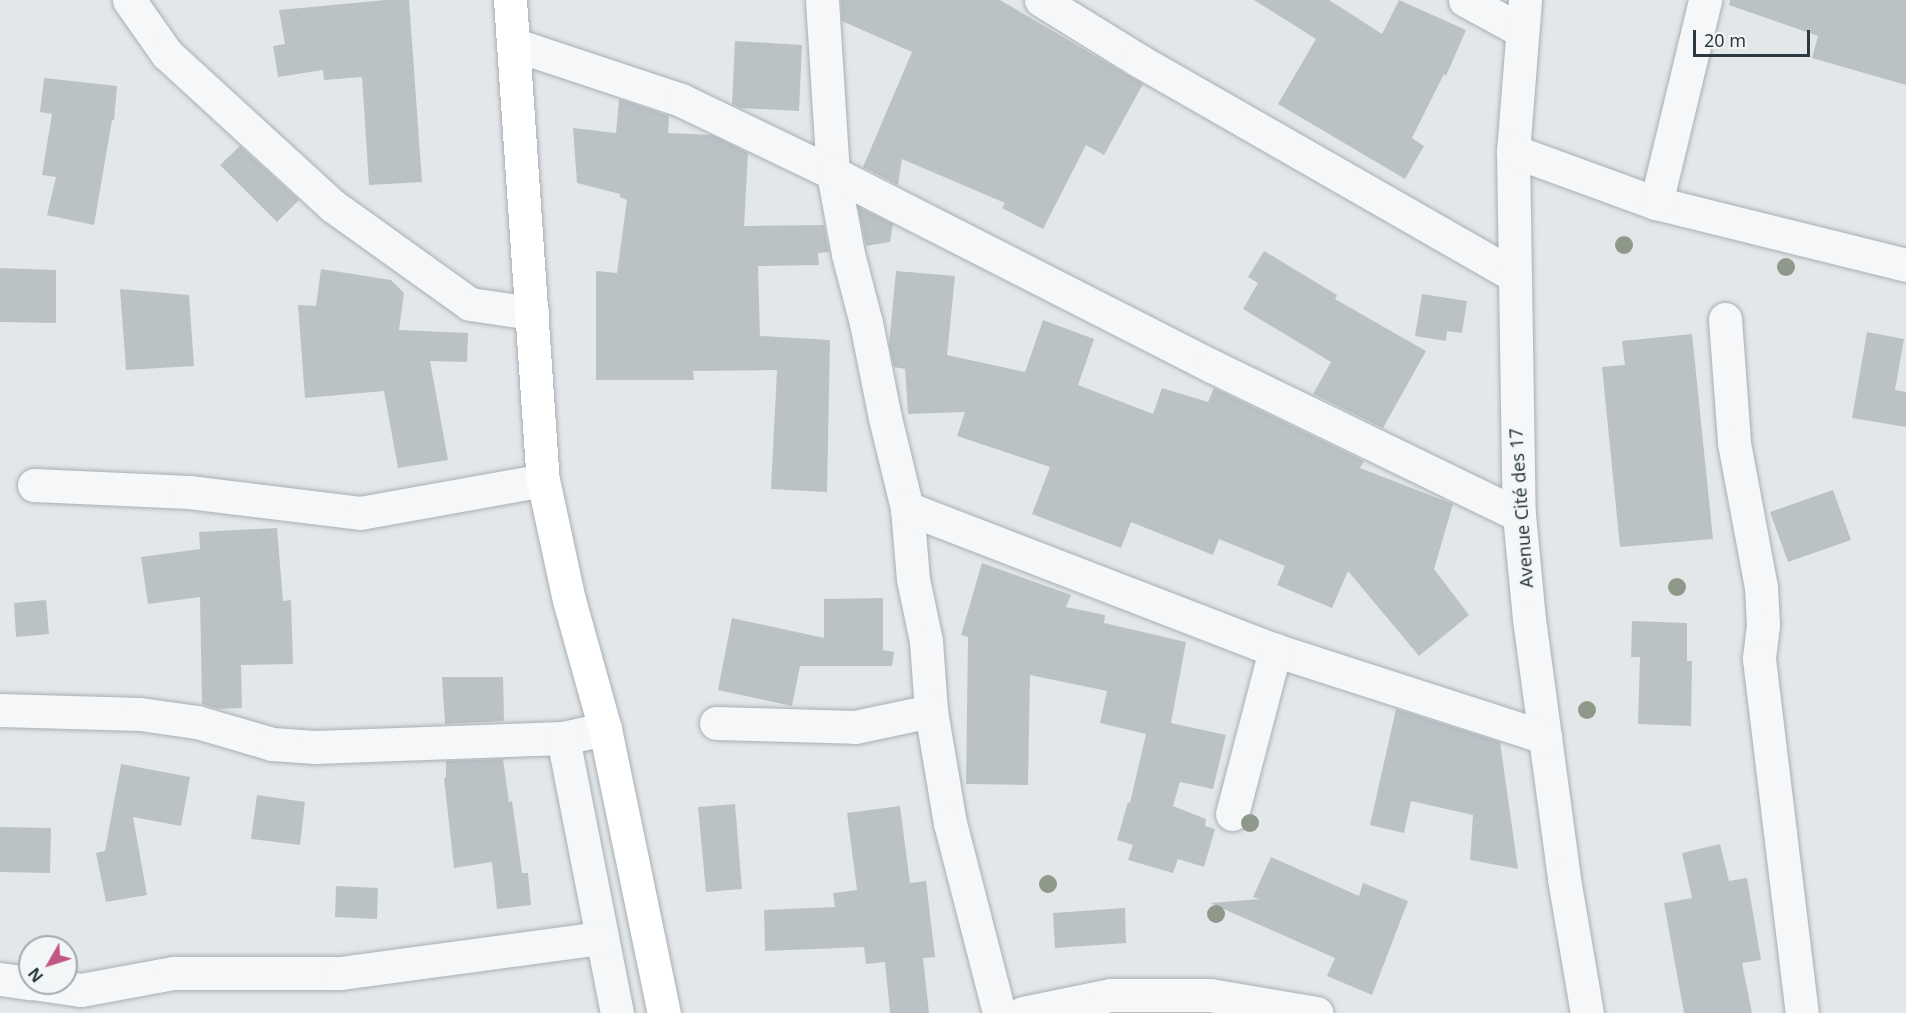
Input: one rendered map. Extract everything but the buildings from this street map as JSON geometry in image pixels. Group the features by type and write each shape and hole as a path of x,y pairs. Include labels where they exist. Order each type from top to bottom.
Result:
{"main road":[{"path":"510,0 543,480 569,600 605,729 664,1013"}],"street":[{"path":"129,0 167,54 333,206 470,304 532,313"},
{"path":"822,0 833,173 848,254 866,323 885,418 907,508 913,579 926,641 931,711 950,823 999,1013"},
{"path":"1041,0 1138,60 1514,275"},
{"path":"1465,0 1524,15"},
{"path":"1656,202 1705,0"},
{"name":"Avenue Cité des 17","path":"1524,15 1513,150 1519,515 1564,879 1587,1013"},
{"path":"513,44 681,100 833,173 1212,366 1519,515"},
{"path":"1513,150 1656,202 1906,265"},
{"path":"1725,320 1734,443 1761,587 1763,625 1759,659 1802,1013"},
{"path":"34,485 189,492 360,513 543,480"},
{"path":"907,508 1275,650 1545,737"},
{"path":"1232,814 1275,650"},
{"path":"0,710 140,714 197,722 272,744 315,747 563,738 605,729"},
{"path":"716,723 855,727 931,711"},
{"path":"563,738 600,938 617,1013"},
{"path":"68,995 86,1001 174,973 341,973 600,938"},
{"path":"0,979 18,981"},
{"path":"1023,1013 1111,995 1199,995 1316,1013"}]}
